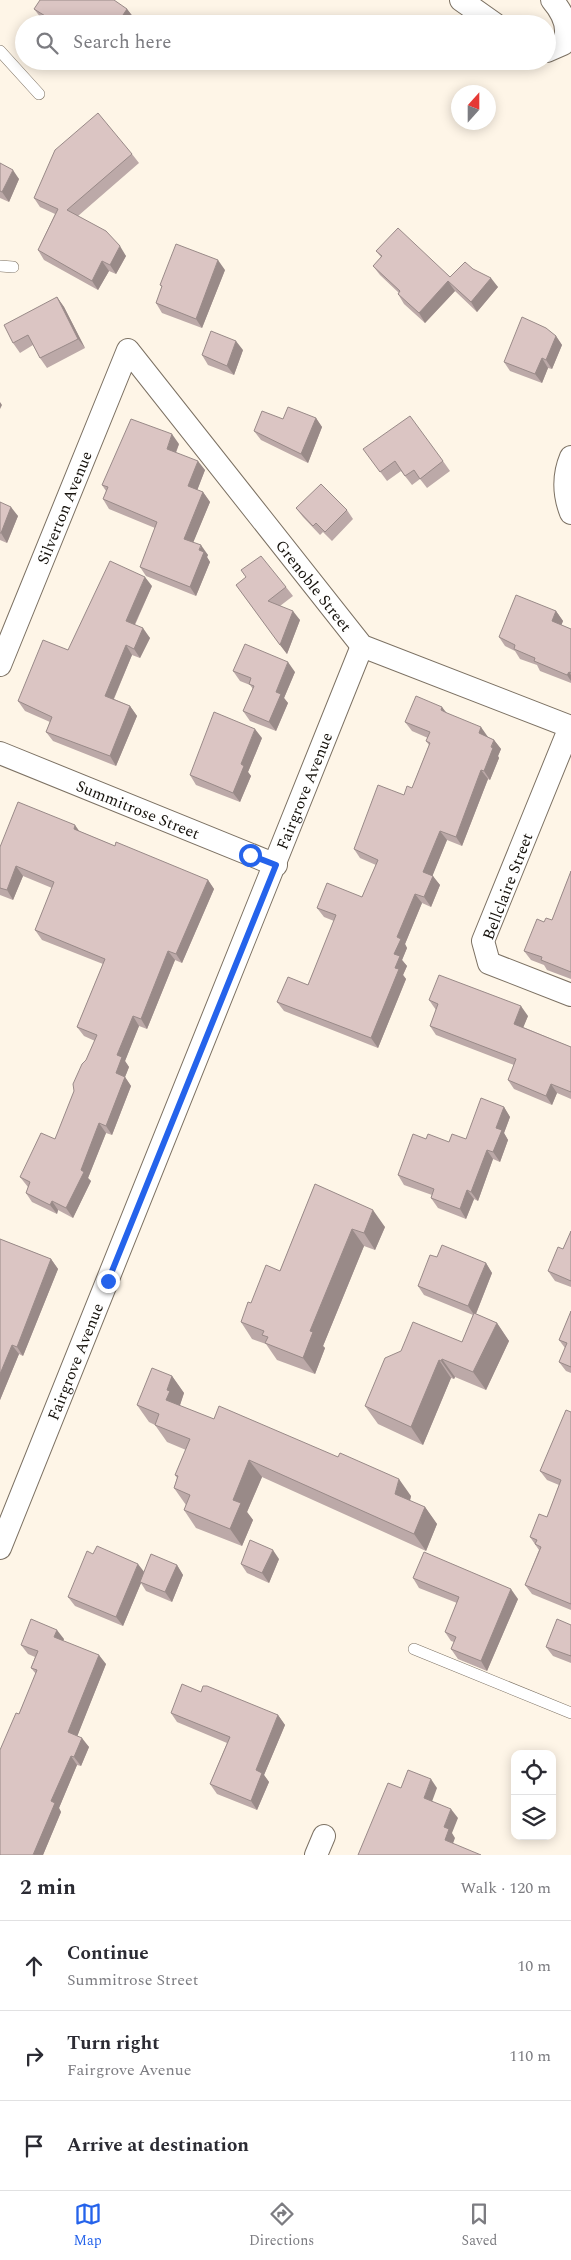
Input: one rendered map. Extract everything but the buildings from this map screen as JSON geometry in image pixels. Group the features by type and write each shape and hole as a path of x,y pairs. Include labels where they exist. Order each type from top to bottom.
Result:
{"street":[{"path":"461,0 482,15"},
{"path":"552,0 564,14 568,29 563,44 556,47"},
{"name":"Grenoble Street","path":"128,350 362,646 570,727"},
{"name":"Silverton Avenue","path":"0,665 128,350"},
{"path":"571,458 565,480 565,493 571,513"},
{"name":"Fairgrove Avenue","path":"0,1548 276,865 362,646"},
{"name":"Bellclaire Street","path":"570,727 483,941 489,963 571,995"},
{"name":"Summitrose Street","path":"0,753 276,865"}],"lane":[{"path":"0,51 15,68"},
{"path":"17,70 39,94"},
{"path":"0,266 13,267"},
{"path":"414,1649 571,1713"}],"route":[{"path":"108,1281 276,865 250,855"}]}
